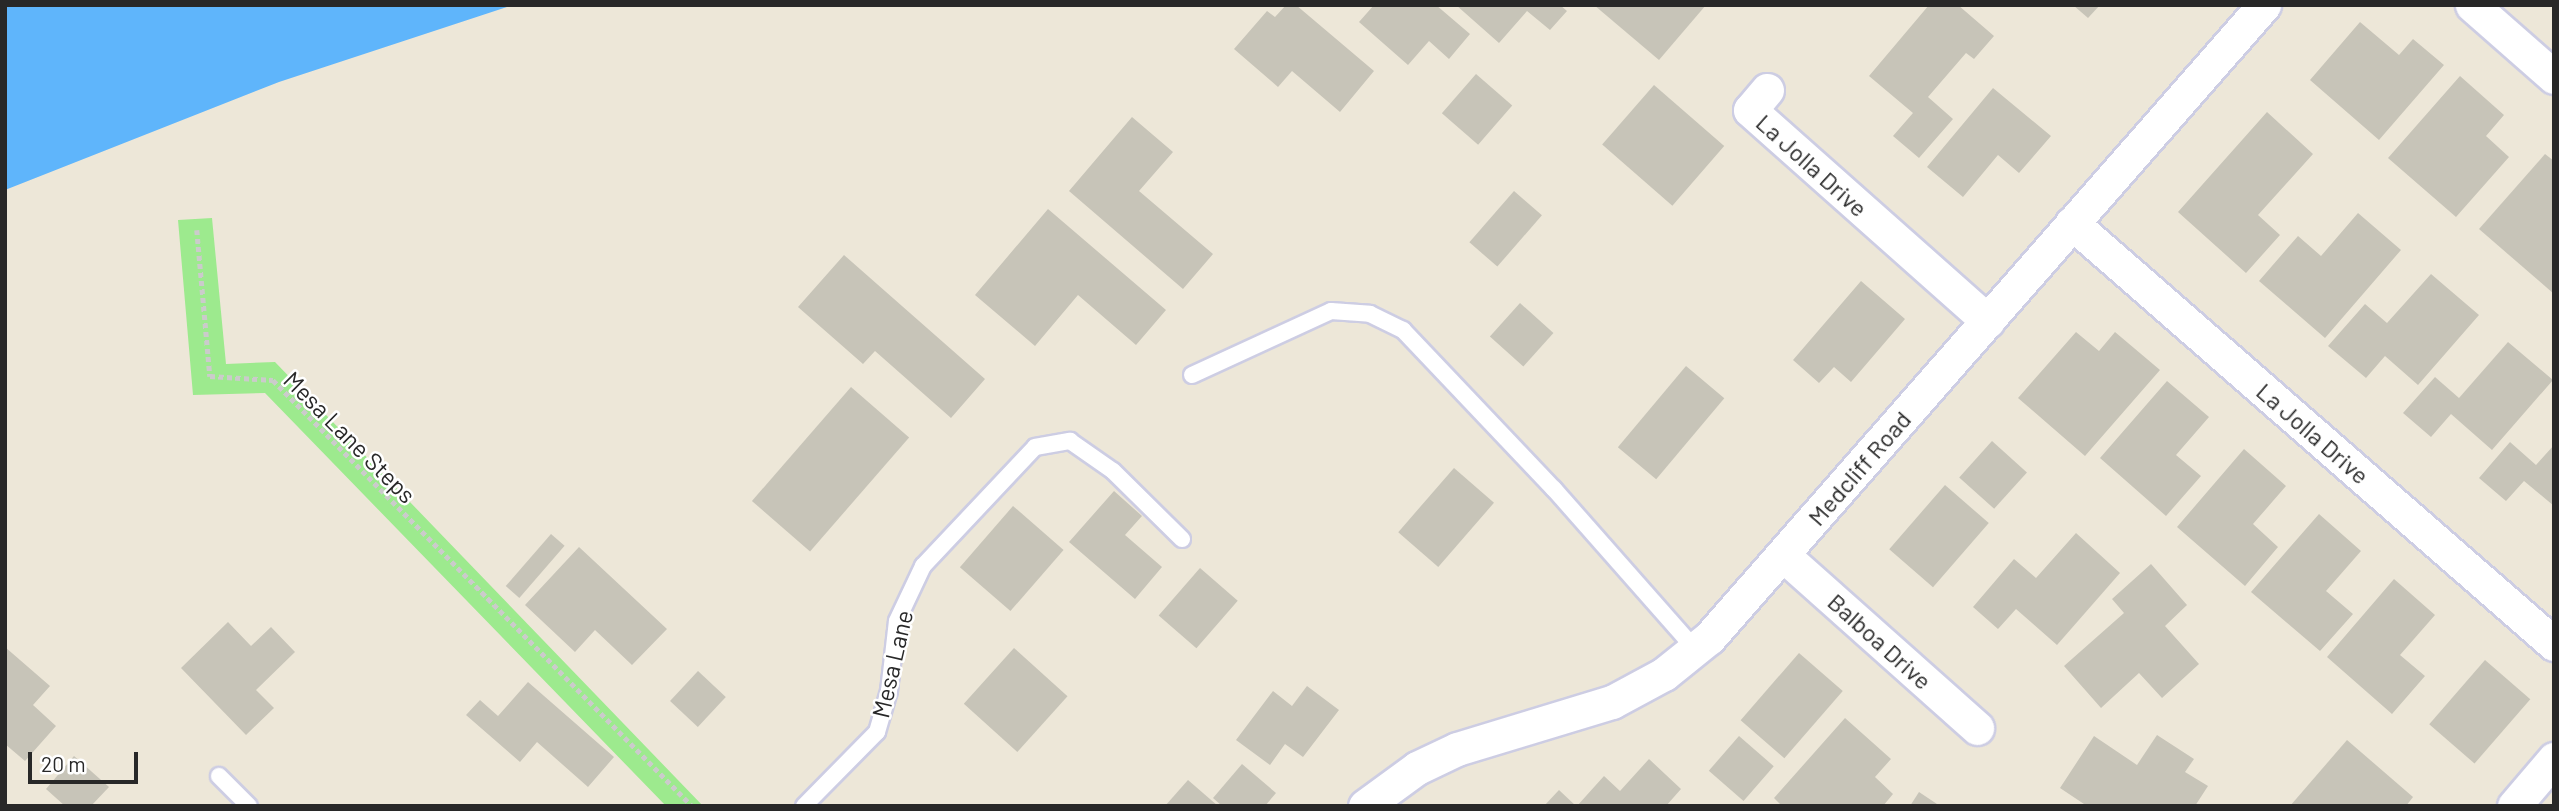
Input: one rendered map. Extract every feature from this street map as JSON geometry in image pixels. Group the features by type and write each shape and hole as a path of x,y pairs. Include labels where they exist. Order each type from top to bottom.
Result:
{"street":[{"name":"Medcliff Road","path":"1378,802 1457,749 1612,702 1664,674 1695,649 1783,555 2263,5"},
{"path":"2472,5 2554,77"},
{"name":"La Jolla Drive","path":"1767,90 1750,110 1988,321"},
{"name":"La Jolla Drive","path":"2072,223 2554,644"},
{"name":"Balboa Drive","path":"1783,555 1977,728"},
{"path":"2514,806 2554,760"}],"lane":[{"path":"1192,374 1331,312 1370,314 1403,330 1554,489 1695,649"},
{"name":"Mesa Lane","path":"804,806 877,732 889,691 897,621 923,566 1035,447 1070,441 1113,471 1182,538"},
{"path":"219,776 249,806"}],"path":[{"name":"Mesa Lane Steps","path":"197,230 210,376 273,380 491,605 692,806"}],"green space":[{"path":"212,218 226,364 275,362 703,806 666,806 265,393 193,395 178,220"}],"water":[{"path":"5,5 513,5 279,82 5,190"}],"building":[{"path":"1286,5 1296,5 1374,71 1340,112 1292,71 1278,87 1234,49 1267,11 1275,17"},
{"path":"1374,5 1436,5 1470,34 1449,59 1429,41 1408,65 1359,22"},
{"path":"1456,5 1560,5 1567,11 1550,30 1527,11 1499,43"},
{"path":"1594,5 1706,5 1659,60"},
{"path":"1929,5 1958,5 1994,36 1974,59 1966,53 1928,97 1953,119 1919,158 1893,136 1913,113 1869,76"},
{"path":"2073,5 2100,5 2088,18"},
{"path":"2360,22 2399,55 2413,39 2444,65 2379,140 2310,80"},
{"path":"1476,74 1512,105 1478,145 1442,113"},
{"path":"2460,76 2504,115 2486,136 2509,157 2456,217 2388,158"},
{"path":"1654,85 1724,146 1672,206 1602,145"},
{"path":"1993,88 2051,136 2019,173 1998,155 1963,197 1927,167"},
{"path":"2267,112 2313,154 2258,215 2280,235 2246,273 2178,212"},
{"path":"1132,117 1173,152 1139,191 1213,254 1183,289 1069,191"},
{"path":"2545,154 2554,161 2554,294 2479,229"},
{"path":"1514,191 1542,215 1497,267 1469,242"},
{"path":"1048,209 1166,310 1136,345 1078,295 1035,346 975,295"},
{"path":"2358,213 2401,250 2325,338 2259,281 2298,236 2321,256"},
{"path":"844,255 985,379 951,418 875,351 863,364 798,307"},
{"path":"2431,274 2479,315 2418,385 2385,356 2366,378 2328,346 2365,304 2387,323"},
{"path":"1861,281 1905,319 1851,382 1834,367 1819,383 1793,360"},
{"path":"1520,303 1553,333 1523,367 1490,336"},
{"path":"2076,332 2099,351 2115,332 2160,370 2085,456 2018,398"},
{"path":"2508,342 2553,380 2492,450 2451,414 2431,437 2403,413 2435,377 2459,398"},
{"path":"1686,366 1724,398 1656,479 1618,447"},
{"path":"2167,381 2209,417 2176,455 2201,476 2166,516 2100,458"},
{"path":"851,387 909,438 810,551 752,501"},
{"path":"1992,441 2027,472 1994,509 1959,477"},
{"path":"2510,442 2536,465 2554,445 2554,506 2524,481 2506,501 2479,478"},
{"path":"2244,449 2286,486 2253,524 2278,547 2245,586 2177,527"},
{"path":"1454,468 1494,503 1438,567 1398,532"},
{"path":"1945,485 1989,523 1933,587 1889,549"},
{"path":"1114,491 1142,516 1125,535 1162,567 1135,599 1069,542"},
{"path":"1013,506 1064,550 1010,611 960,567"},
{"path":"2319,514 2361,551 2326,591 2353,614 2320,651 2251,592"},
{"path":"2076,533 2120,573 2057,645 2016,609 1998,629 1973,607 2014,559 2036,578"},
{"path":"551,534 565,546 519,598 506,586"},
{"path":"579,547 667,629 632,665 595,630 575,652 525,605"},
{"path":"2151,564 2187,605 2165,626 2199,664 2162,698 2139,673 2101,708 2064,666 2124,613 2112,599"},
{"path":"1200,568 1238,601 1196,648 1159,616"},
{"path":"2394,579 2435,615 2400,655 2425,676 2392,714 2327,657"},
{"path":"228,622 251,646 271,627 295,652 256,690 274,708 246,735 181,668"},
{"path":"5,647 50,686 33,705 56,726 25,761 5,744"},
{"path":"1014,648 1068,696 1017,752 964,704"},
{"path":"1799,653 1843,691 1784,758 1741,720"},
{"path":"2485,660 2530,699 2475,764 2429,724"},
{"path":"698,671 726,697 698,727 670,701"},
{"path":"528,682 614,757 588,787 537,742 520,762 466,715 480,700 498,716"},
{"path":"1307,686 1339,710 1303,757 1285,744 1270,765 1236,740 1273,691 1292,706"},
{"path":"1845,718 1891,759 1875,777 1893,794 1883,806 1782,806 1774,798"},
{"path":"2157,735 2194,759 2185,772 2208,786 2195,806 2087,806 2060,788 2094,736 2137,765"},
{"path":"1739,736 1774,766 1744,801 1709,771"},
{"path":"2347,740 2413,797 2406,806 2290,806"},
{"path":"74,756 109,787 91,806 65,806 46,789"},
{"path":"1649,759 1681,789 1666,806 1577,806 1604,776 1620,791"},
{"path":"1242,764 1276,793 1265,806 1222,806 1213,798"},
{"path":"1188,780 1218,806 1165,806"},
{"path":"1559,790 1576,806 1544,806"},
{"path":"1919,792 1940,806 1910,806"}]}
